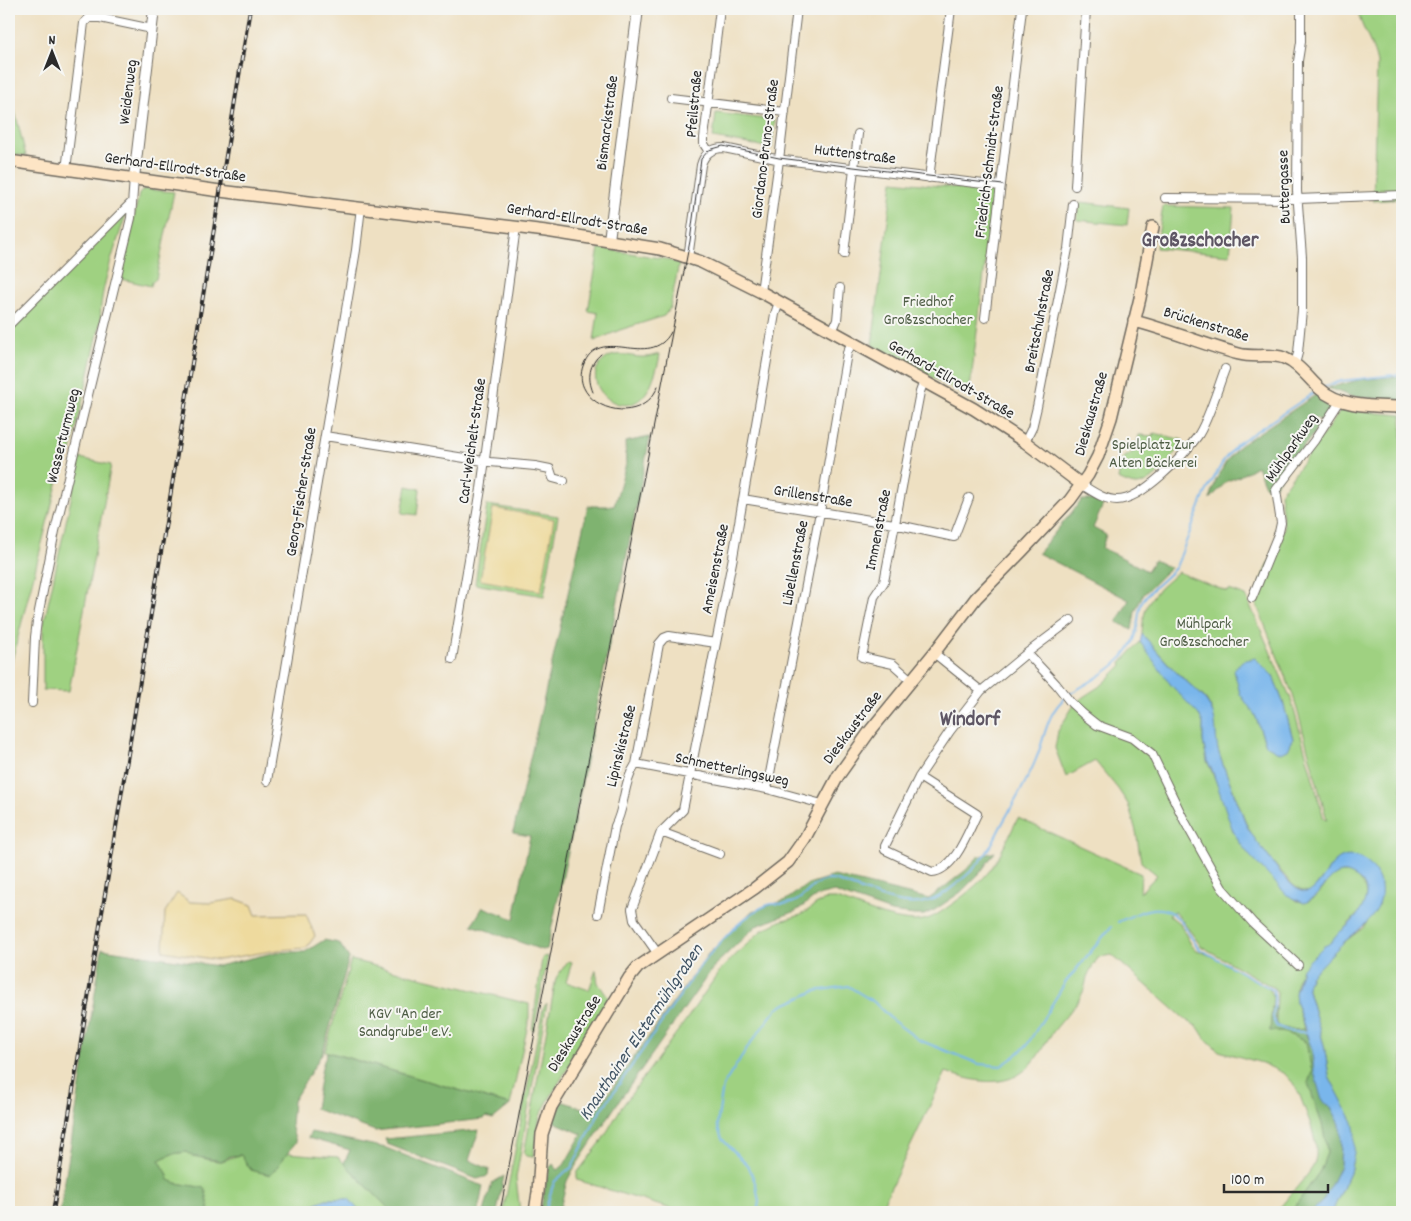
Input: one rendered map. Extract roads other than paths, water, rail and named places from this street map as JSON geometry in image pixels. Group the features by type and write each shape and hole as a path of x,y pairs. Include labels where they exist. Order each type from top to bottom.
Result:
{"main road":[{"name":"Gerhard-Ellrodt-Straße","path":"9,161 220,191 516,227 660,249 688,258 760,292 924,381 974,409 1025,442 1082,485"},
{"name":"Dieskaustraße","path":"535,1212 542,1134 551,1107 629,978 638,967 755,888 788,862 805,838 838,776 870,731 976,598 1082,485 1094,467 1111,418 1134,321 1153,226"},
{"name":"Brückenstraße","path":"1134,321 1232,352 1254,356 1278,356 1294,364 1316,385 1335,398 1352,404 1402,407"}],"street":[{"name":"Weidenweg","path":"134,178 154,9"},
{"name":"Bismarckstraße","path":"609,240 638,9"},
{"name":"Pfeilstraße","path":"688,258 700,169 704,158 709,152 704,140 720,9"},
{"name":"Giordano-Bruno-Straße","path":"760,292 779,160 797,9"},
{"path":"929,178 951,9"},
{"name":"Friedrich-Schmidt-Straße","path":"985,318 1022,9"},
{"path":"1075,186 1086,9"},
{"name":"Buttergasse","path":"1294,364 1298,353 1302,310 1302,257 1297,141 1301,9"},
{"path":"66,170 84,24 88,18 100,18 152,29"},
{"path":"672,98 708,104 785,112"},
{"path":"844,254 858,134"},
{"name":"Huttenstraße","path":"709,152 724,148 779,160 1000,186"},
{"name":"Wasserturmweg","path":"32,703 37,621 56,531 131,218 134,178"},
{"path":"1165,198 1298,199 1402,195"},
{"path":"9,324 131,203"},
{"name":"Breitschuhstraße","path":"1025,442 1032,428 1037,408 1068,249 1073,204"},
{"name":"Georg-Fischer-Straße","path":"267,781 362,207"},
{"name":"Carl-Weichelt-Straße","path":"452,659 485,461 516,227"},
{"path":"832,332 836,320 840,288"},
{"name":"Ameisenstraße","path":"658,954 634,920 632,909 661,832 683,810 743,499 775,314 779,302"},
{"name":"Libellenstraße","path":"767,789 820,512 847,353 852,342"},
{"path":"1082,485 1103,497 1117,500 1133,497 1159,479 1198,436 1225,369"},
{"name":"Immenstraße","path":"911,680 893,664 862,656 874,597 884,582 920,392 924,381"},
{"name":"Mühlparkweg","path":"1252,598 1279,532 1280,523 1276,490 1314,441 1335,398"},
{"path":"325,436 485,461 535,466 550,469 553,478 564,481"},
{"name":"Grillenstraße","path":"743,499 894,524 954,537 969,498"},
{"path":"919,777 977,814 958,855 937,872 932,872 885,850 885,846 919,777 950,731 981,691 1071,620"},
{"name":"Lipinskistraße","path":"598,914 615,826 620,815 628,775 636,764 659,644 664,638 669,636 716,643"},
{"path":"934,653 981,691"},
{"path":"1027,653 1068,700 1097,724 1132,738 1152,754 1184,820 1222,888 1253,923 1298,965"},
{"name":"Schmetterlingsweg","path":"636,764 767,789 822,804"},
{"path":"661,832 720,854"}],"water":[{"path":"1142,634 1179,675 1208,703 1214,718 1220,756 1246,824 1255,840 1295,888 1305,892 1312,890 1335,862 1343,857 1353,856 1371,866 1381,886 1379,904 1370,919 1311,975 1307,986 1324,1045 1329,1076 1353,1122 1355,1132 1354,1153 1350,1173 1332,1212 1311,1212 1323,1201 1340,1166 1340,1124 1331,1107 1321,1097 1314,1072 1312,1050 1296,1002 1295,993 1302,968 1358,914 1366,898 1366,891 1363,884 1357,878 1348,873 1342,873 1332,878 1315,896 1304,903 1287,895 1250,856 1233,831 1212,770 1207,761 1203,741 1203,723 1199,715 1171,685 1140,642"},
{"path":"1255,658 1273,676 1283,702 1293,739 1288,750 1280,753 1266,745 1255,715 1240,694 1234,670 1242,661"},
{"path":"326,1199 349,1199 360,1212 295,1212"}],"waterway":[{"name":"Knauthainer Elstermühlgraben","path":"1324,387 1340,381 1402,374"},
{"name":"Knauthainer Elstermühlgraben","path":"1068,695 1117,663 1132,645 1143,600 1176,567 1205,494 1224,460 1237,444 1315,392"},
{"name":"Knauthainer Elstermühlgraben","path":"545,1212 555,1181 572,1167 598,1115 703,962 732,930 759,909 771,904 794,902 815,885 825,880 836,881 876,896 900,902 923,902 935,899 946,892 970,872 988,852 1028,776 1050,719 1065,698"},
{"path":"1118,922 1153,909 1169,912 1177,917 1200,949 1273,990 1275,999 1273,1018 1276,1026 1292,1032 1306,1032"},
{"path":"757,1212 759,1202 756,1185 749,1167 722,1139 717,1125 723,1086 747,1048 777,1008 815,991 848,986 874,1002 892,1020 919,1040 979,1064 1001,1066 1027,1045 1065,983 1111,927"},
{"path":"699,1210 707,1212"}],"tram line":[{"path":"500,1212 690,241 701,159 709,150 723,146 779,158 1003,185"},
{"path":"658,386 649,400 637,407 623,410 609,408 596,402 586,392 582,380 583,366 591,354 601,348 612,346 638,349 651,348 662,343 671,332"},
{"path":"593,392 590,382 590,371 594,362 601,354"}],"railway":[{"path":"53,1212 250,9"}],"district":[{"name":"Großzschocher","path":"1200,242"},
{"name":"Windorf","path":"970,721"}],"park label":[{"name":"Friedhof Großzschocher","path":"928,311"},
{"name":"Spielplatz Zur Alten Bäckerei","path":"1153,454"},
{"name":"Mühlpark Großzschocher","path":"1204,633"},
{"name":"KGV \"An der Sandgrube\" e.V.","path":"405,1023"}]}
